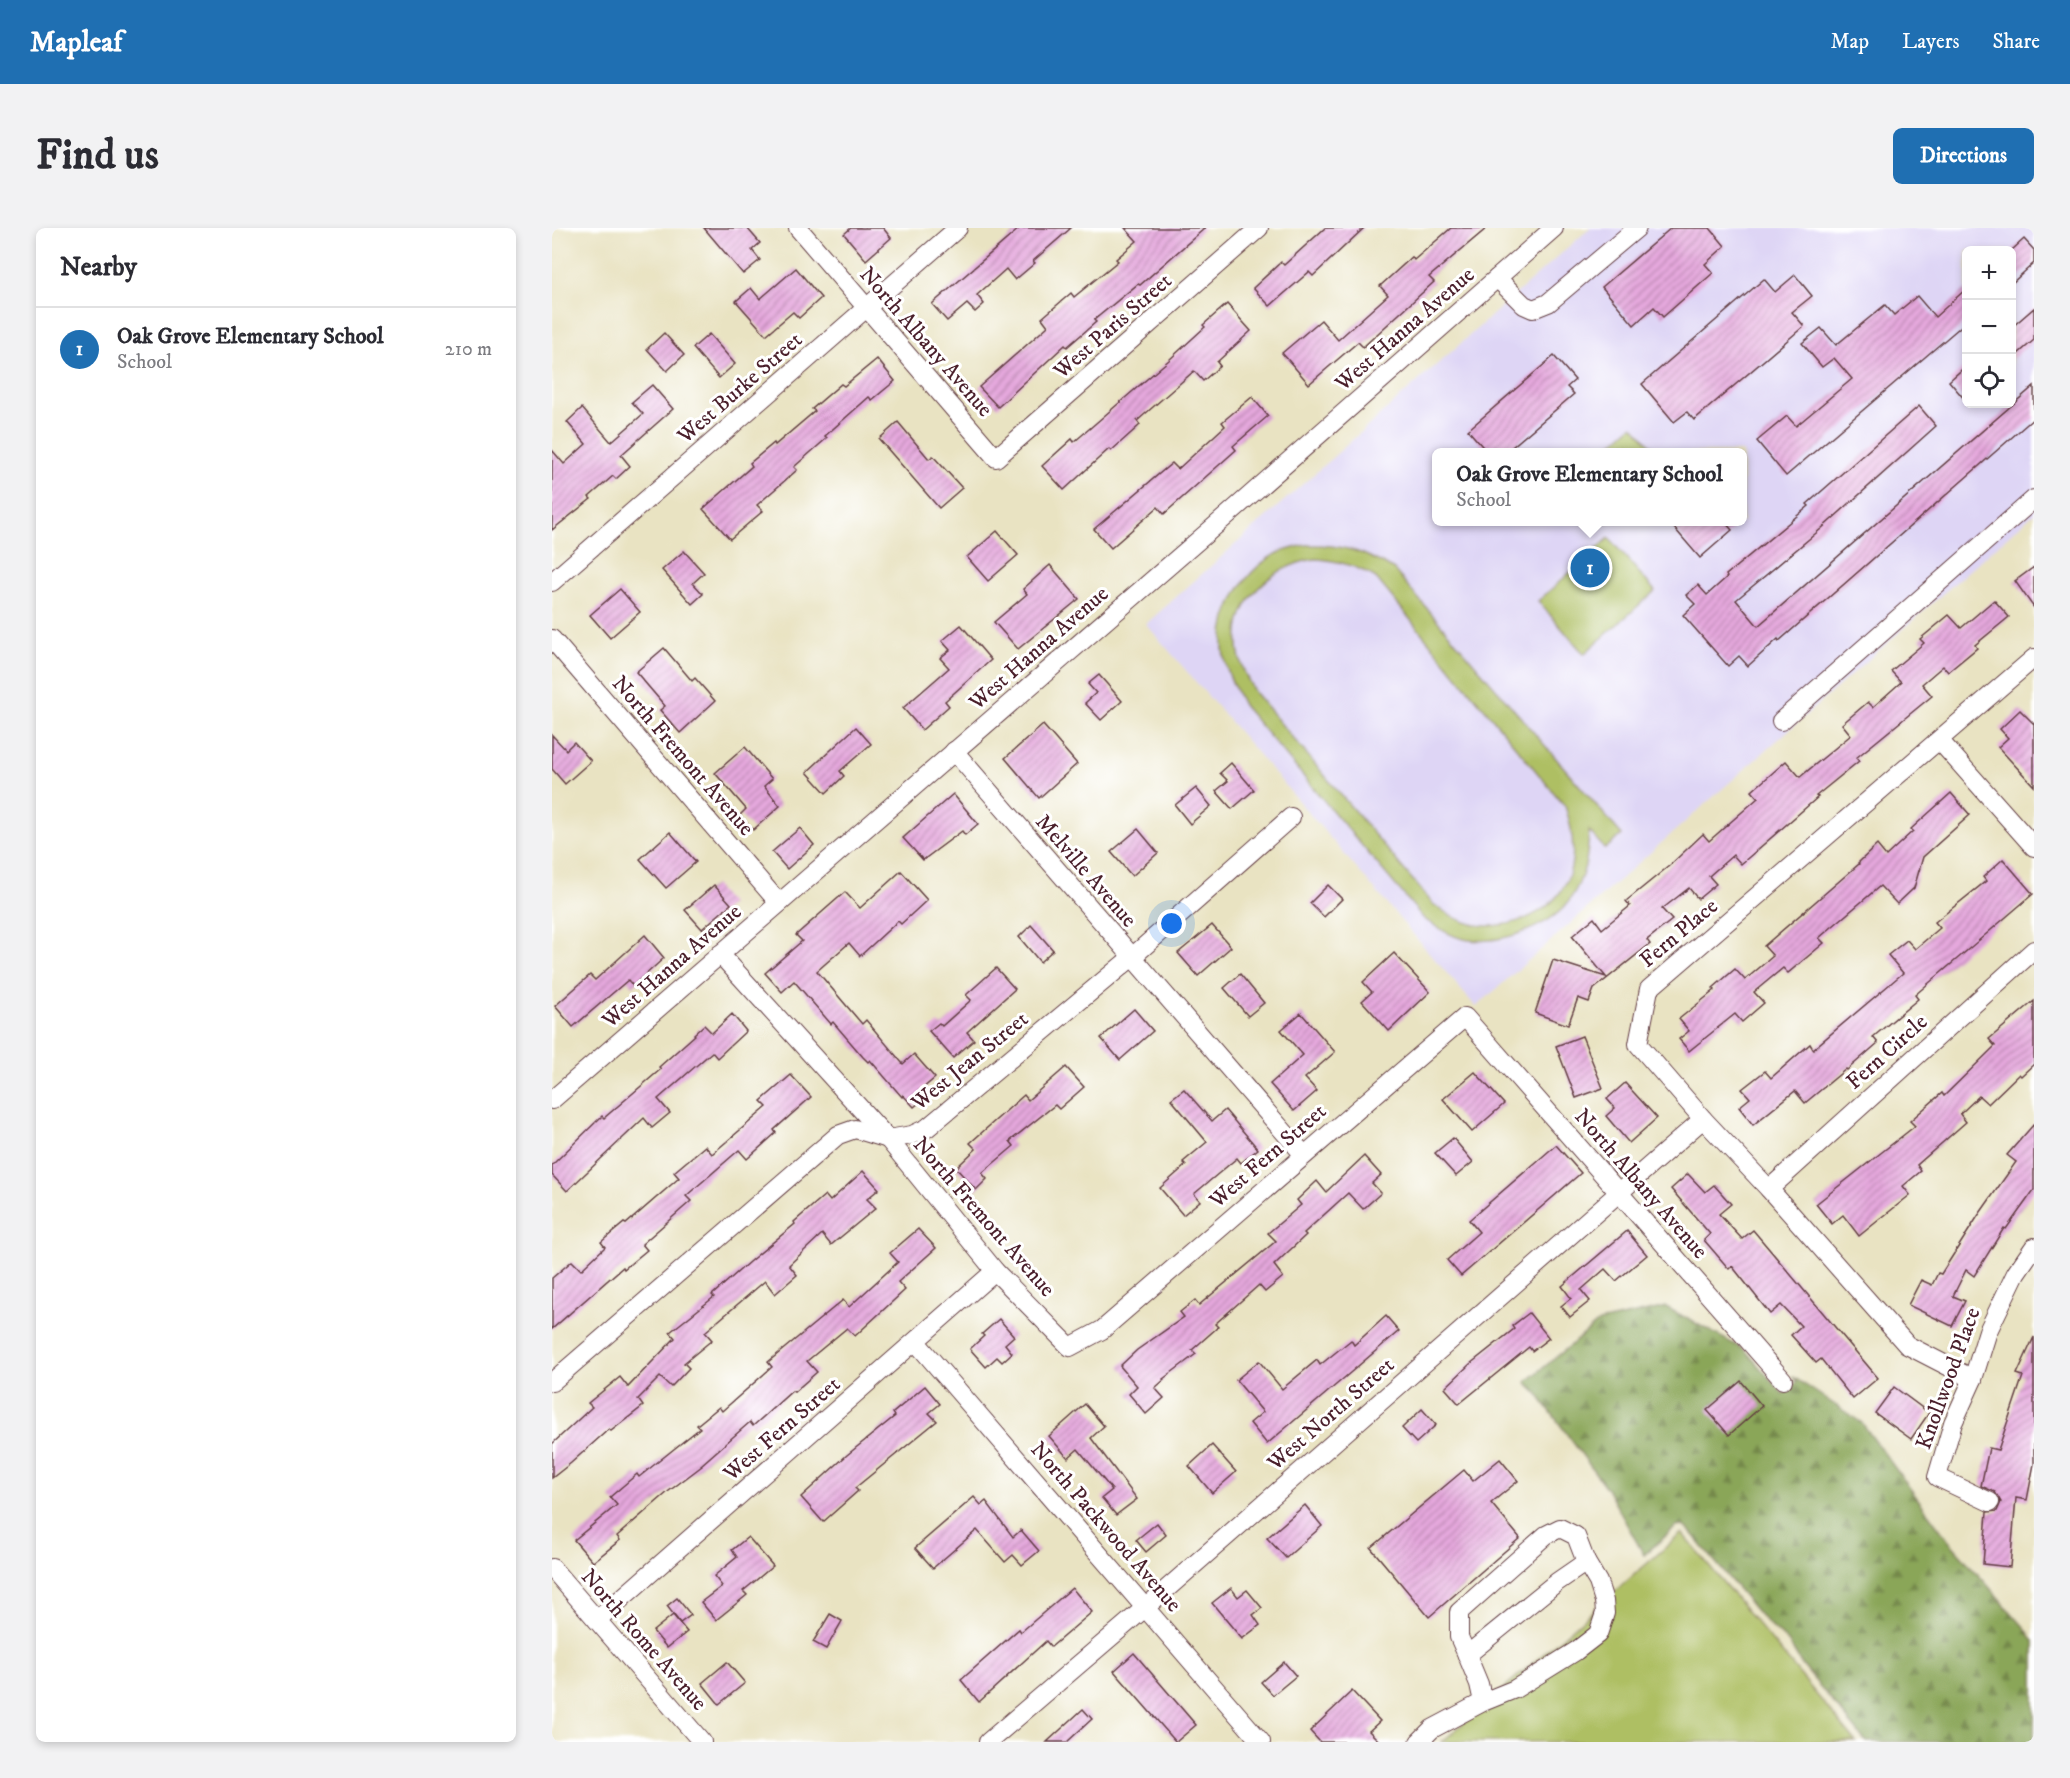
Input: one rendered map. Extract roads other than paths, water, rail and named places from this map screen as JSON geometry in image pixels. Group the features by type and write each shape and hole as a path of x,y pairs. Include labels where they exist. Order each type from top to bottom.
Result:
{"street":[{"name":"North Albany Avenue","path":"798,228 996,458"},
{"name":"West Burke Street","path":"552,582 958,228"},
{"name":"West Paris Street","path":"996,458 1259,228"},
{"name":"West Hanna Avenue","path":"552,1100 1554,228"},
{"path":"1497,278 1524,305 1533,309 1548,303 1636,228"},
{"path":"1781,721 2034,499"},
{"name":"North Fremont Avenue","path":"552,639 779,903"},
{"name":"Fern Place","path":"1972,1379 1907,1345 1770,1189 1703,1119 1638,1044 1649,989 2034,658"},
{"path":"1940,741 2034,847"},
{"name":"Melville Avenue","path":"954,751 1304,1155"},
{"name":"West Jean Street","path":"552,1382 838,1135 855,1129 888,1139 912,1135 927,1128 1131,958 1291,817"},
{"name":"Fern Circle","path":"1770,1189 2034,950"},
{"name":"North Fremont Avenue","path":"720,954 888,1139 995,1271 1070,1347 1102,1330"},
{"name":"North Albany Avenue","path":"1465,1017 1783,1380"},
{"name":"West Fern Street","path":"1102,1330 1465,1017"},
{"name":"West North Street","path":"988,1742 1146,1607 1703,1119"},
{"name":"Knollwood Place","path":"1990,1502 1937,1477 1953,1423 1972,1379 1988,1331 2016,1273 2034,1247"},
{"name":"West Fern Street","path":"597,1620 995,1271"},
{"name":"North Packwood Avenue","path":"916,1342 1261,1742"},
{"path":"1419,1742 1432,1729 1483,1702 1515,1689 1576,1651 1598,1634 1605,1613 1598,1582 1586,1562 1576,1536 1560,1528 1546,1535 1459,1612 1459,1637 1479,1684 1483,1702"},
{"path":"1467,1655 1557,1582 1586,1562"},
{"name":"North Rome Avenue","path":"552,1568 702,1742"}],"place":[{"name":"Oak Grove Elementary School","path":"1590,568"}]}
